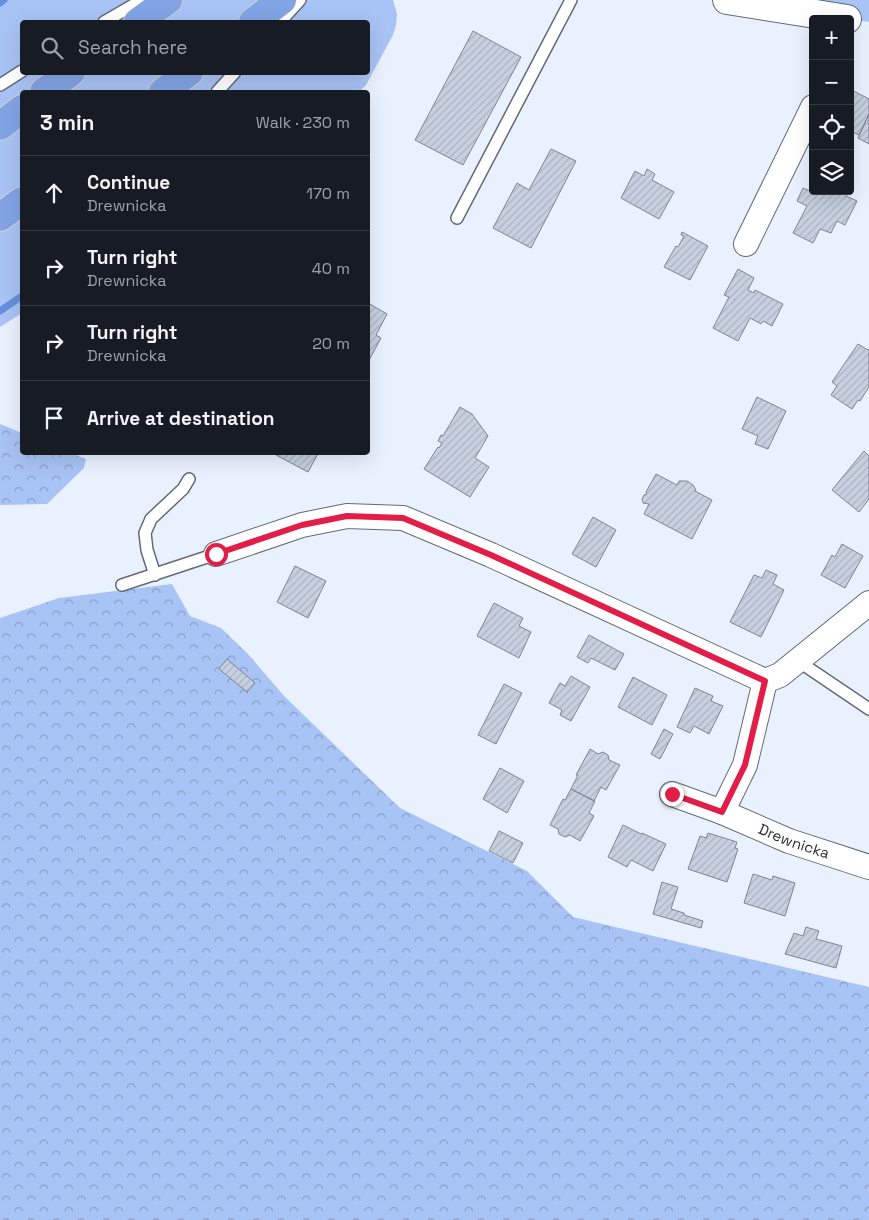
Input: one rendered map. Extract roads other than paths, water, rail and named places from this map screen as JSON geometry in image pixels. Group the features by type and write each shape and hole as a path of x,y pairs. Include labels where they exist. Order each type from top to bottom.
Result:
{"highway":[{"path":"141,20 168,0"},
{"path":"256,20 282,0"},
{"path":"47,90 67,75"},
{"path":"166,90 185,75"},
{"path":"0,126 20,111"},
{"path":"0,217 20,202"}],"street":[{"path":"727,0 823,15"},
{"path":"854,20 869,22"},
{"path":"746,244 809,115"},
{"path":"216,554 302,525 347,516 403,518 491,555 765,681 780,675 869,603"},
{"path":"722,812 745,765 765,681"},
{"name":"Drewnicka","path":"672,794 722,812 789,841 869,867"}],"lane":[{"path":"107,20 142,0"},
{"path":"282,20 300,0"},
{"path":"458,218 572,0"},
{"path":"0,85 20,72"},
{"path":"219,90 232,75"},
{"path":"155,575 147,550 145,533 151,520 183,489 189,479"},
{"path":"122,585 216,554"},
{"path":"798,661 869,709"}],"waterway":[{"path":"0,3 4,0"},
{"path":"0,311 20,297"}]}
